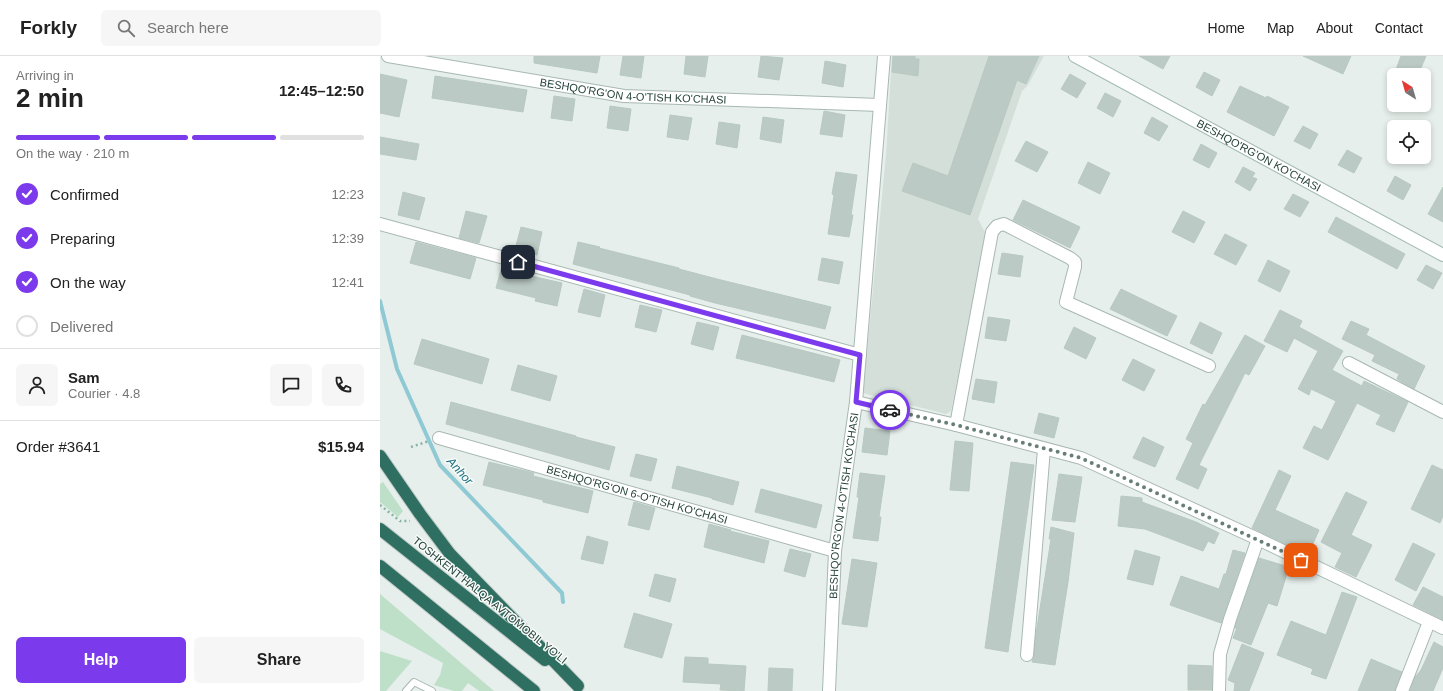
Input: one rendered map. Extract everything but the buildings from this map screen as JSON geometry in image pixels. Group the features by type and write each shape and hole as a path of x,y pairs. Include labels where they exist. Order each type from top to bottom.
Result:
{"highway":[{"path":"380,456 450,554 581,689"},
{"name":"TOSHKENT HALQA AVTOMOBIL YO'LI","path":"380,529 581,689"},
{"path":"380,566 534,691"}],"street":[{"name":"BESHQO'RG'ON 4-O'TISH KO'CHASI","path":"388,56 624,96 880,105"},
{"name":"BESHQO'RG'ON 4-O'TISH KO'CHASI","path":"829,691 835,551 856,402 884,56"},
{"name":"BESHQO'RG'ON KO'CHASI","path":"1075,56 1443,255"},
{"path":"380,224 860,355"},
{"path":"956,425 992,232 997,226 1004,224 1075,262 1075,268 1066,302 1209,366"},
{"path":"1349,363 1443,412"},
{"path":"856,402 956,425 1081,458 1258,539 1443,628"},
{"name":"BESHQO'RG'ON 6-O'TISH KO'CHASI","path":"436,439 835,551"},
{"path":"1027,655 1044,449"},
{"path":"1219,691 1220,654 1230,619 1258,539"},
{"path":"1402,691 1429,622"}],"lane":[{"path":"406,691 414,682 432,691"}],"path":[{"path":"411,447 436,439"},
{"path":"380,505 400,521"}],"shaded area":[{"path":"892,56 1044,56 1028,85 1022,91 978,219 986,234 951,411 946,414 863,393 886,155"}],"green space":[{"path":"383,482 403,511 398,517 380,502 380,484"},
{"path":"380,594 494,691 479,691 468,683 462,691 454,691 434,685 440,675 443,663 380,629"},
{"path":"380,651 412,661 386,691 380,691"}],"waterway":[{"name":"Anhor","path":"380,301 397,369 440,465 562,593 563,602"}],"way so far":[{"path":"890,410 956,425 1081,458 1301,560"}],"route":[{"path":"518,262 860,355 856,402 890,410"}]}
